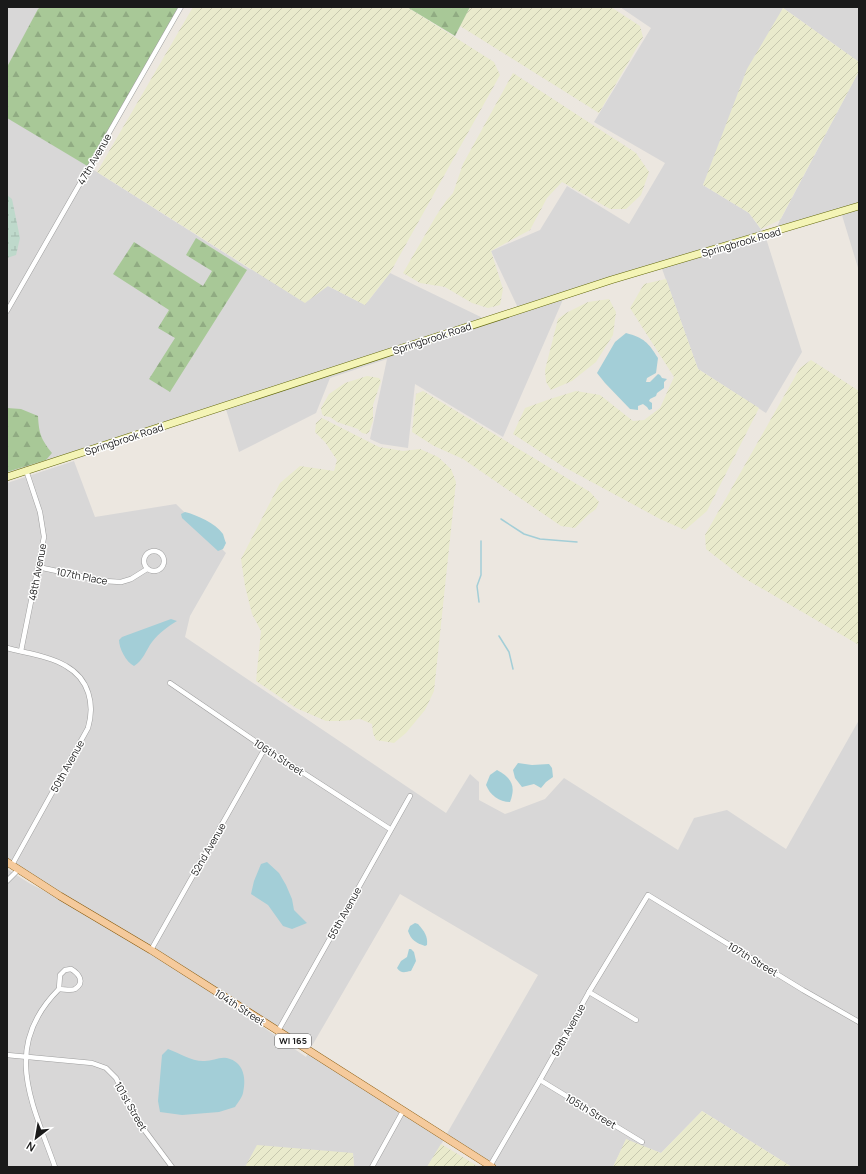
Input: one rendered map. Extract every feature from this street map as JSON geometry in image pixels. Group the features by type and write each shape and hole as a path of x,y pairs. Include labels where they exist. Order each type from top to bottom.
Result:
{"main road":[{"name":"104th Street","path":"9,864 151,950 491,1167"}],"street":[{"name":"47th Avenue","path":"7,311 181,7"},
{"name":"Springbrook Road","path":"7,477 611,280 859,206"},
{"name":"48th Avenue","path":"21,651 44,537 40,512 26,470"},
{"name":"107th Place","path":"152,550 159,551 164,560 163,567 157,571 150,571 147,569 143,560 146,554 152,550"},
{"name":"107th Place","path":"38,567 104,581 121,582 131,579 147,569"},
{"path":"7,648 21,651"},
{"name":"50th Avenue","path":"9,864 88,728 91,704 87,686 68,666 21,651"},
{"name":"106th Street","path":"170,683 265,748 390,829"},
{"name":"52nd Avenue","path":"151,950 265,748"},
{"name":"55th Avenue","path":"278,1031 390,829 410,796"},
{"path":"7,881 18,870"},
{"name":"59th Avenue","path":"491,1167 589,992 648,895"},
{"name":"107th Street","path":"648,895 803,990 859,1022"},
{"path":"55,1167 30,1096 26,1076 26,1057 27,1045 34,1022 42,1009 59,989 60,974 65,970 71,969 77,972 80,980 75,989 59,989"},
{"path":"589,992 636,1020"},
{"name":"101st Street","path":"7,1055 92,1063 106,1068 116,1078 137,1120 172,1167"},
{"name":"105th Street","path":"540,1080 642,1142"},
{"path":"372,1167 403,1111"}],"shaded area":[{"path":"7,7 181,7 89,167 250,269 328,286 365,305 390,273 487,320 519,310 491,251 540,230 567,186 629,224 665,163 594,122 651,28 620,7 859,7 859,62 783,8 703,185 749,213 765,235 802,352 766,413 698,369 661,266 565,295 503,437 415,384 408,448 381,444 370,439 387,359 330,378 316,413 239,452 225,406 7,477"},
{"path":"859,71 859,271 841,212 774,232"},
{"path":"74,461 95,517 176,504 226,553 190,616 185,637 446,813 470,774 479,782 479,800 505,814 545,799 564,778 678,850 694,818 727,810 786,849 859,720 859,1167 792,1167 702,1111 661,1153 626,1140 613,1167 492,1167 445,1138 427,1167 354,1167 353,1153 245,1167 7,1167 7,869 122,936 237,1009 306,1057 309,1051 7,860 7,483","holes":["400,894 538,975 445,1137 309,1051"]}],"green space":[{"path":"41,7 181,7 89,167 7,118 7,67 38,9"},
{"path":"193,7 407,7 494,62 500,75 390,273 365,305 328,286 305,303 97,172"},
{"path":"407,7 470,7 455,36"},
{"path":"470,7 611,7 640,26 643,37 599,113 460,26"},
{"path":"783,8 859,62 859,71 780,220 761,229 749,213 703,185 747,69"},
{"path":"513,73 636,153 649,172 641,195 626,209 610,209 562,182 547,198 530,230 491,251 503,289 500,305 488,308 472,303 445,287 420,283 403,273 436,216 453,193 463,164"},
{"path":"7,195 12,199 20,238 16,255 7,258"},
{"path":"196,238 247,270 170,392 149,379 175,338 158,328 169,310 113,274 134,242 203,286 212,271 186,255"},
{"path":"666,279 698,369 759,408 707,511 685,530 660,519 564,467 513,434 525,408 576,391 600,395 633,421 644,420 660,408 674,377 630,308 644,284"},
{"path":"609,299 616,312 613,335 596,362 572,381 551,390 546,382 545,370 558,319 566,313 588,302"},
{"path":"811,360 859,391 859,645 742,577 706,549 705,535 800,368"},
{"path":"367,376 379,378 381,381 373,405 373,421 369,432 366,434 362,433 358,429 337,422 322,414 321,408 329,394 345,383"},
{"path":"423,391 590,492 599,502 596,509 575,528 561,526 463,459 434,446 412,432 416,394"},
{"path":"7,408 21,409 38,416 41,436 52,453 46,460 7,472"},
{"path":"322,418 379,447 403,451 420,449 438,457 451,469 456,482 434,691 425,710 406,733 394,743 376,740 373,733 372,724 360,719 326,721 296,708 256,681 261,631 252,614 245,586 241,559 280,483 300,466 334,471 337,460 325,442 315,432 316,423"},
{"path":"702,1111 792,1167 613,1167 626,1139 661,1153"},
{"path":"441,1144 479,1167 427,1167"},
{"path":"257,1145 353,1153 354,1167 245,1167"}],"water":[{"path":"626,333 645,341 658,358 656,373 647,378 646,382 650,382 658,374 662,378 667,379 664,382 664,388 657,393 656,396 650,399 649,401 652,403 652,409 649,410 643,404 638,406 638,410 630,409 597,373 615,342"},
{"path":"185,512 206,520 220,530 226,543 223,549 218,551 182,518 181,514"},
{"path":"171,619 177,621 157,636 137,664 134,666 131,664 120,647 119,640 122,637"},
{"path":"518,763 532,765 549,764 552,768 553,777 541,788 534,784 522,787 515,778 513,770"},
{"path":"497,770 506,776 511,783 513,791 510,802 502,801 495,797 486,785 490,775"},
{"path":"267,862 279,873 292,899 294,910 307,923 292,929 283,926 268,905 251,894 254,881 261,864"},
{"path":"415,923 418,924 425,934 427,945 425,946 414,941 409,934 408,931 410,926"},
{"path":"409,949 414,952 416,961 411,971 402,972 397,968 401,961 407,957"},
{"path":"168,1049 199,1061 227,1058 235,1061 243,1073 244,1088 241,1098 235,1107 219,1112 182,1115 160,1112 158,1101 162,1055"}],"waterway":[{"path":"501,519 524,534 540,539 577,542"},
{"path":"479,602 477,586 481,575 481,541"},
{"path":"499,636 509,652 513,669"}]}
